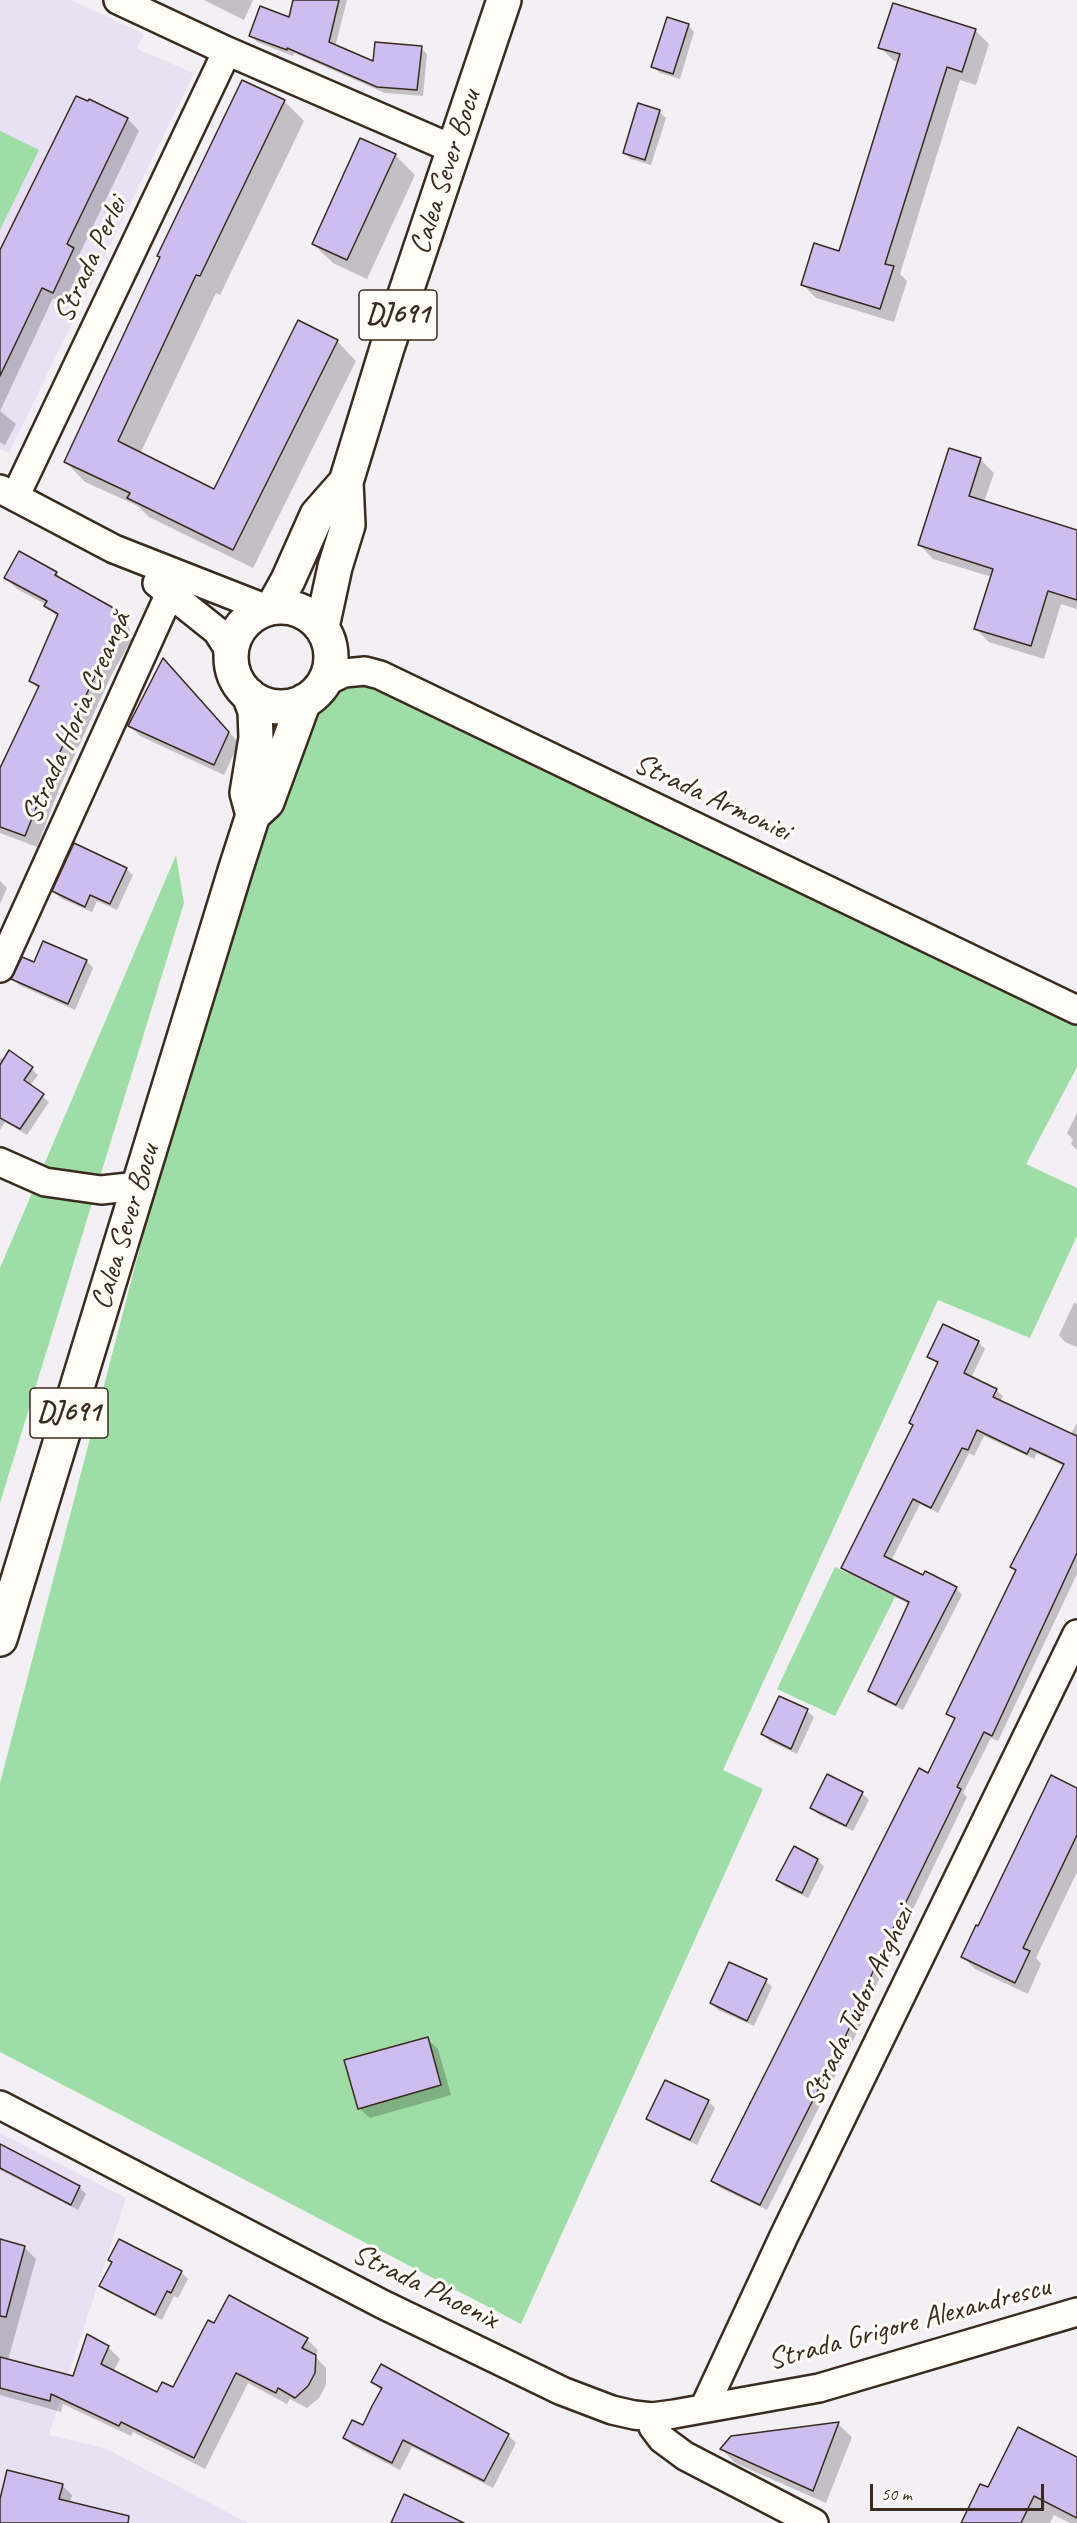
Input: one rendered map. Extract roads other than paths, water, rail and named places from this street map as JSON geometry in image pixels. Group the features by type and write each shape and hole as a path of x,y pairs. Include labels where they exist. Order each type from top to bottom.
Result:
{"main road":[{"name":"Calea Sever Bocu","path":"322,627 335,567 348,525 346,482 453,149 504,0"},
{"name":"Calea Sever Bocu","path":"270,608 288,580 317,515 346,482"},
{"path":"270,608 297,609 322,627"},
{"name":"DJ691","path":"249,695 235,678 231,661 232,643 250,617 270,608"},
{"name":"DJ691","path":"311,696 328,674 331,656 330,644 322,627"},
{"name":"Calea Sever Bocu","path":"249,695 255,711 256,738 247,793 253,814"},
{"path":"249,695 273,706 287,707 311,696"},
{"name":"Calea Sever Bocu","path":"0,1639 253,814 267,802 311,696"}],"street":[{"path":"118,0 161,9 227,51 453,149"},
{"name":"Strada Perlei","path":"7,493 227,51"},
{"path":"7,493 114,549 270,608"},
{"path":"114,549 217,631 231,661"},
{"name":"Strada Horia Creangă","path":"0,968 170,593"},
{"name":"Strada Armoniei","path":"311,696 334,677 348,672 380,675 1077,1010"},
{"path":"0,1162 45,1182 101,1191 138,1186"},
{"name":"Strada Tudor Arghezi","path":"704,2408 789,2225 1077,1634"},
{"name":"Strada Phoenix","path":"0,2105 381,2304 562,2391 612,2410 652,2417"},
{"name":"Strada Grigore Alexandrescu","path":"652,2417 819,2388 1077,2312"},
{"path":"652,2417 653,2427 662,2439 685,2456 814,2523"}]}
